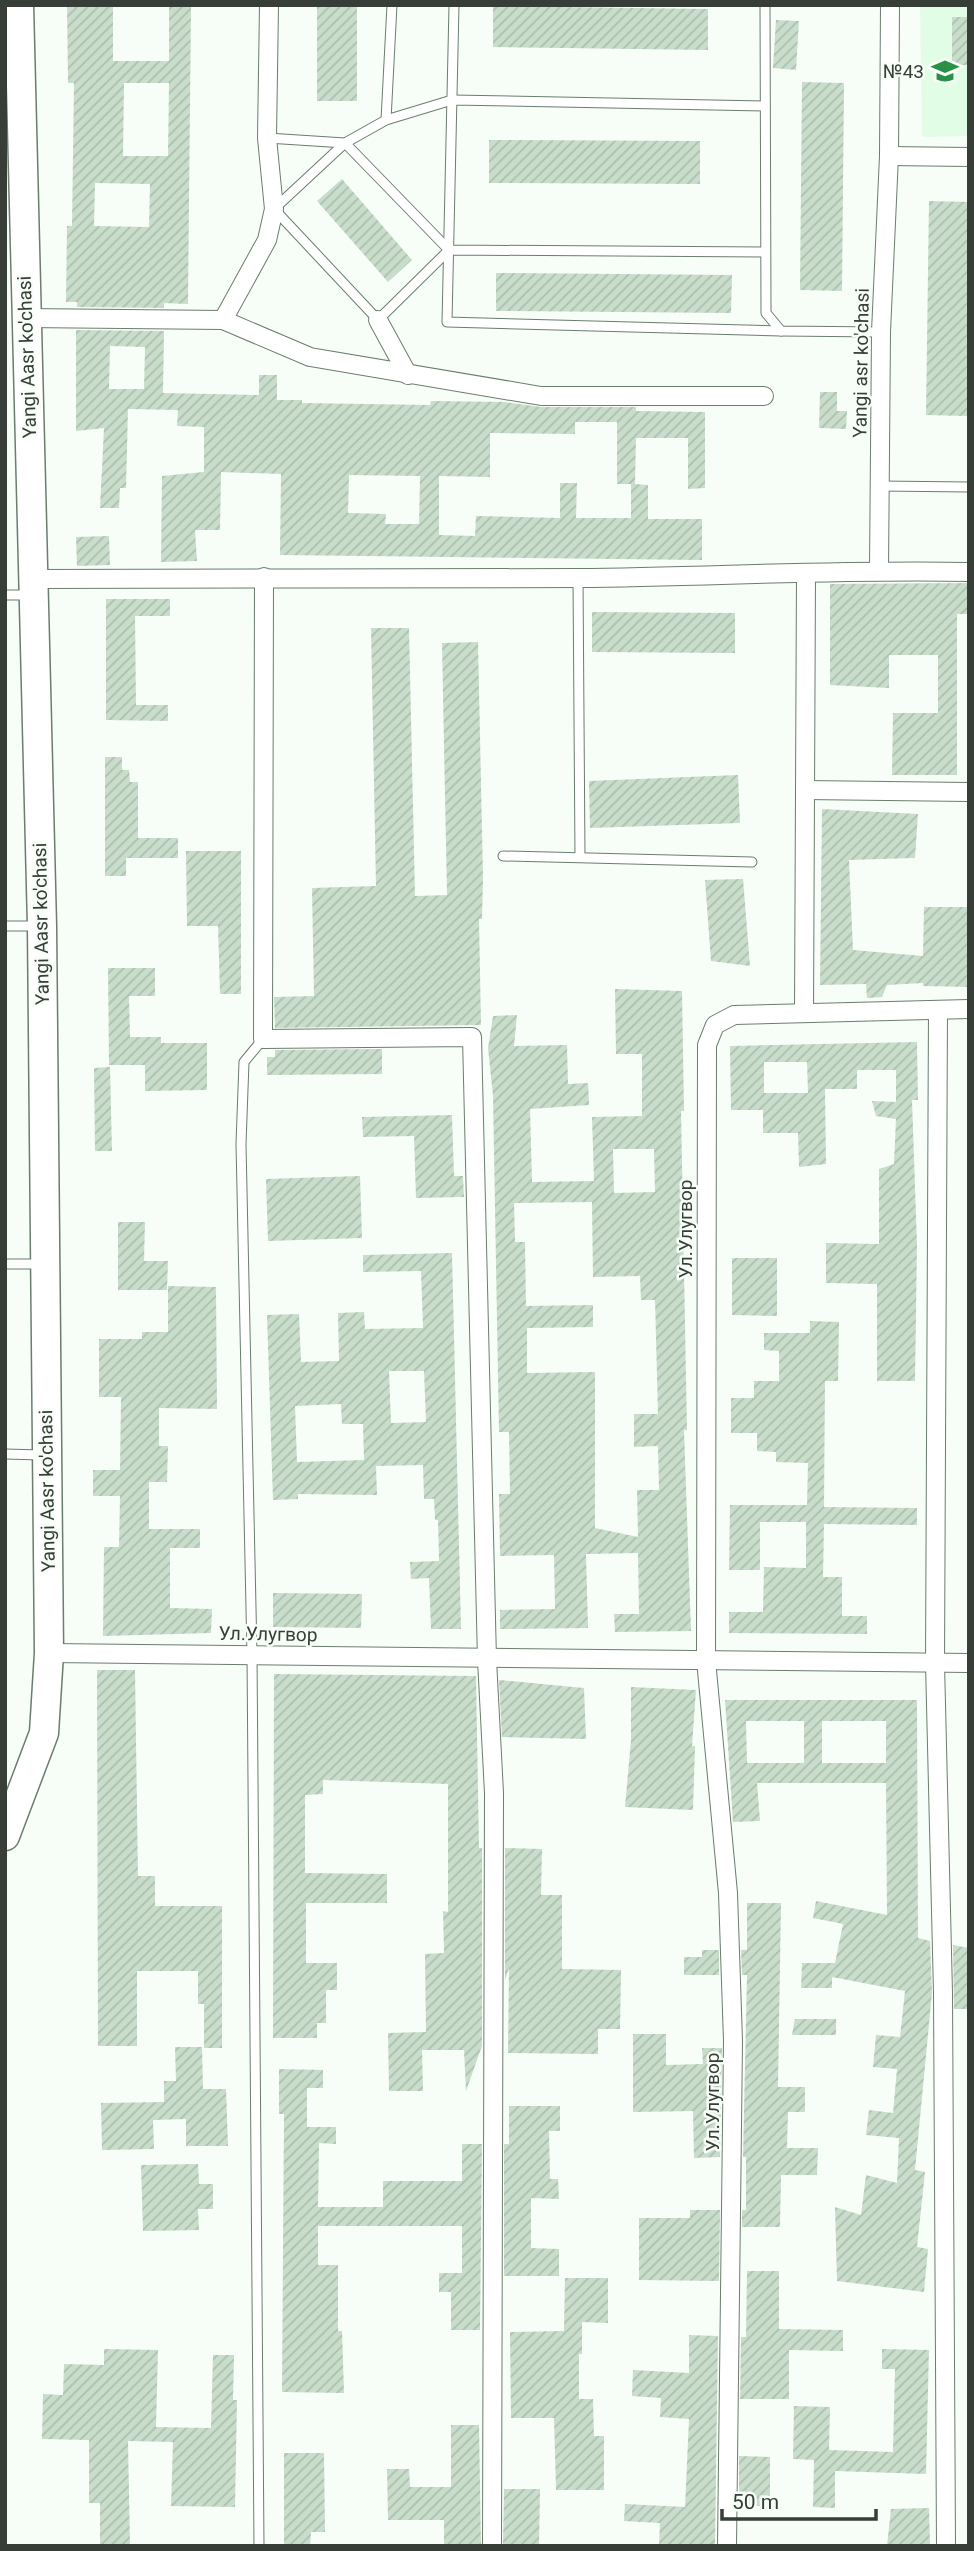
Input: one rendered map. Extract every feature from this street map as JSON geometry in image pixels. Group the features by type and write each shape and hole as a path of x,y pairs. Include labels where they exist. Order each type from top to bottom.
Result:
{"main road":[{"name":"Yangi Aasr ko'chasi","path":"5,1836 44,1733 48,1653 42,926 18,113 19,5"}],"street":[{"path":"223,320 267,240 274,209 267,138 269,5"},
{"name":"Yangi asr ko'chasi","path":"879,570 881,332 889,156 890,5"},
{"path":"889,156 969,157"},
{"path":"25,318 223,320 310,357 541,396 764,396"},
{"path":"378,320 408,375"},
{"path":"34,587 264,577 578,578 806,575 879,570 969,572"},
{"path":"804,1013 806,575"},
{"path":"264,577 263,1039 472,1037 487,1660 495,1820 492,2546"},
{"path":"805,790 969,792"},
{"name":"Ул.Улугвор","path":"727,2546 733,2041 728,1893 706,1660 707,1045 715,1025 734,1015 969,1009"},
{"path":"938,1010 935,1663 943,1993 946,2546"},
{"name":"Ул.Улугвор","path":"48,1653 252,1654 487,1660 969,1663"}],"lane":[{"path":"386,120 392,5"},
{"path":"454,5 447,322 881,332"},
{"path":"765,5 766,313 781,331"},
{"path":"764,252 449,250 378,320 274,209 345,143 386,120 452,100 765,106"},
{"path":"267,138 345,143 449,250"},
{"path":"880,486 969,487"},
{"path":"578,578 580,857"},
{"path":"5,595 34,587"},
{"path":"502,856 752,862"},
{"path":"5,926 42,926"},
{"path":"259,2546 252,1654 241,1143 244,1062 263,1039"},
{"path":"5,1264 44,1264"},
{"path":"5,1454 47,1455"}],"shaded area":[{"name":"№43","path":"920,5 969,5 969,136 922,137"}],"building":[{"path":"67,5 113,5 113,61 169,61 169,5 191,5 188,304 164,303 164,308 77,307 77,302 66,302 67,226 72,226 74,83 68,83","holes":["124,83 169,83 168,156 123,156","95,183 150,184 149,227 94,226"]},
{"path":"317,5 357,5 357,101 317,101"},
{"path":"493,6 708,9 708,50 493,47"},
{"path":"952,17 969,17 969,65 952,65"},
{"path":"776,20 799,21 796,70 773,68"},
{"path":"802,82 844,83 842,291 800,290"},
{"path":"489,140 700,141 700,184 489,183"},
{"path":"342,179 412,260 388,282 317,201"},
{"path":"929,201 969,202 967,416 926,415"},
{"path":"496,273 732,275 731,313 496,311"},
{"path":"76,330 164,331 163,393 259,395 259,375 277,375 277,400 302,400 302,403 430,405 431,401 505,402 541,407 636,407 636,411 705,412 705,488 688,489 688,438 636,438 635,484 648,485 648,519 702,519 702,560 280,555 281,474 221,472 220,530 195,530 197,561 161,562 162,476 204,472 204,427 177,426 178,410 128,409 126,488 120,488 119,508 100,508 104,428 76,431","holes":["110,346 145,347 144,389 109,389","575,422 617,422 617,484 631,484 631,518 576,518 577,483 560,483 560,518 476,516 475,536 439,535 439,476 490,477 490,433 575,434","349,475 420,476 419,524 385,524 386,514 348,513"]},
{"path":"820,392 837,392 837,411 847,411 846,429 819,428"},
{"path":"109,536 110,565 77,566 76,537"},
{"path":"969,583 969,614 957,614 957,775 892,775 893,713 938,713 938,655 889,655 889,688 830,685 830,584"},
{"path":"106,599 170,599 170,616 135,616 136,705 168,705 168,721 106,720"},
{"path":"592,612 735,613 735,653 592,652"},
{"path":"371,628 409,628 415,896 447,895 442,643 478,642 483,878 482,919 479,919 481,1025 275,1028 274,997 314,996 312,888 376,886"},
{"path":"105,757 122,757 122,770 129,770 130,782 138,782 138,838 178,838 178,858 126,858 126,876 105,876"},
{"path":"738,775 740,823 590,828 589,781"},
{"path":"822,809 918,814 915,858 849,860 853,950 923,956 924,907 969,907 969,987 923,986 923,983 887,985 882,997 867,998 866,984 820,985"},
{"path":"186,851 241,851 241,994 220,994 218,926 187,926"},
{"path":"743,879 750,966 711,961 705,880"},
{"path":"108,968 155,968 155,996 129,996 130,1037 161,1037 161,1043 207,1043 207,1090 145,1091 145,1065 109,1065"},
{"path":"615,989 682,991 684,1111 681,1111 687,1430 684,1430 691,1631 615,1632 614,1614 639,1614 638,1553 586,1554 588,1628 500,1629 500,1610 555,1609 554,1555 500,1556 499,1494 510,1494 509,1432 499,1432 493,1096 488,1048 493,1016 517,1015 514,1046 567,1045 568,1084 588,1083 589,1105 530,1109 532,1182 594,1181 592,1117 642,1116 642,1054 616,1054","holes":["613,1149 654,1149 655,1192 614,1193","592,1202 593,1277 640,1276 641,1300 655,1300 658,1414 634,1414 634,1447 658,1446 659,1490 637,1490 638,1537 595,1528 595,1372 527,1373 527,1328 593,1327 593,1305 526,1306 525,1242 515,1242 514,1203"]},
{"path":"917,1042 918,1100 912,1100 917,1244 915,1381 877,1381 877,1284 826,1283 826,1243 879,1244 879,1169 894,1164 896,1119 876,1116 872,1101 896,1102 896,1070 857,1070 857,1089 825,1089 826,1164 799,1167 798,1133 763,1133 763,1110 731,1110 730,1046","holes":["764,1062 807,1062 808,1093 764,1093"]},
{"path":"382,1049 382,1074 267,1075 267,1057 275,1057 275,1050"},
{"path":"110,1067 112,1151 95,1151 94,1068"},
{"path":"452,1115 454,1176 463,1176 464,1197 416,1198 414,1136 363,1137 362,1117"},
{"path":"360,1176 362,1238 268,1241 266,1179"},
{"path":"118,1222 145,1222 144,1261 168,1261 167,1290 118,1290"},
{"path":"452,1253 461,1629 431,1629 429,1578 411,1579 410,1562 439,1561 438,1520 435,1520 434,1499 424,1499 423,1465 376,1466 377,1495 298,1494 298,1499 273,1500 267,1315 299,1314 301,1362 339,1361 338,1313 364,1312 365,1329 423,1328 421,1271 363,1272 363,1255","holes":["389,1371 424,1371 426,1422 391,1423","341,1404 342,1424 363,1424 364,1460 297,1462 295,1406"]},
{"path":"732,1258 777,1258 777,1316 732,1315"},
{"path":"168,1286 216,1287 217,1409 159,1408 159,1446 168,1446 167,1482 149,1482 149,1529 200,1529 200,1548 170,1548 170,1608 212,1609 211,1633 103,1636 104,1547 119,1547 120,1496 93,1496 93,1470 120,1470 121,1397 99,1397 99,1339 142,1339 142,1332 168,1332"},
{"path":"810,1321 839,1322 838,1381 825,1381 824,1507 917,1508 917,1525 824,1524 823,1577 842,1577 842,1616 867,1616 867,1634 729,1633 729,1612 763,1612 764,1567 806,1568 806,1522 760,1522 760,1570 729,1570 730,1505 807,1505 808,1463 776,1462 776,1452 757,1451 757,1433 731,1433 731,1398 754,1398 754,1381 779,1381 779,1351 764,1350 764,1333 810,1333"},
{"path":"273,1593 362,1594 361,1628 273,1627"},
{"path":"97,1670 135,1670 138,1876 155,1876 155,1906 222,1906 222,2048 204,2048 204,2004 198,2004 198,1971 137,1971 137,2046 98,2046"},
{"path":"274,1674 476,1676 479,1848 482,1848 482,2046 466,2091 464,2050 422,2050 423,2091 389,2091 388,2033 426,2032 425,1954 444,1953 443,1911 448,1912 448,1784 323,1780 323,1794 305,1795 305,1873 387,1874 387,1903 306,1903 306,1963 337,1963 337,1990 326,1990 326,2023 317,2023 317,2038 273,2038"},
{"path":"499,1680 584,1688 586,1739 502,1737"},
{"path":"631,1687 696,1690 692,1746 695,1746 693,1810 625,1807 631,1740"},
{"path":"725,1700 917,1700 918,1938 930,1941 932,1993 915,2170 925,2172 917,2247 928,2249 924,2292 837,2281 835,2207 861,2215 866,2175 897,2183 899,2138 866,2135 869,2110 893,2113 897,2069 873,2067 876,2035 900,2037 905,1991 832,1977 832,1988 801,1988 802,1963 835,1963 843,1924 813,1918 816,1901 887,1915 886,1783 757,1783 760,1821 733,1822","holes":["746,1721 804,1721 804,1763 747,1763","822,1721 886,1721 886,1763 822,1763"]},
{"path":"505,1848 542,1849 541,1895 562,1895 562,1969 621,1970 620,2029 598,2029 598,2054 508,2053 509,1968 505,1980"},
{"path":"747,1903 781,1903 778,2087 805,2087 805,2112 788,2112 787,2148 818,2148 817,2175 781,2175 780,2227 742,2227 742,2210 746,2210 746,2157 743,2157 747,1975 742,1975 741,1950 747,1950"},
{"path":"953,1945 969,1948 969,2009 954,2009"},
{"path":"702,1950 719,1950 719,1975 684,1975 684,1957 702,1957"},
{"path":"795,2019 836,2019 836,2035 792,2035"},
{"path":"633,2034 666,2034 666,2065 703,2064 702,2048 722,2048 720,2157 694,2158 693,2111 633,2112"},
{"path":"175,2047 202,2047 203,2089 226,2089 228,2146 186,2146 186,2119 153,2120 154,2149 102,2150 101,2103 164,2102 164,2081 176,2081"},
{"path":"279,2069 323,2070 323,2088 307,2088 307,2127 336,2127 336,2144 319,2143 318,2207 383,2207 383,2181 462,2181 462,2144 482,2144 480,2330 451,2330 451,2292 439,2292 439,2273 462,2273 462,2226 318,2226 318,2265 338,2265 338,2331 342,2331 344,2393 282,2392 284,2114 279,2114"},
{"path":"509,2106 560,2106 560,2131 549,2131 550,2179 558,2179 559,2199 531,2198 531,2248 559,2249 559,2276 504,2276 504,2144 509,2144"},
{"path":"198,2164 199,2184 213,2184 213,2209 198,2209 199,2230 143,2231 141,2165"},
{"path":"690,2210 720,2210 719,2281 639,2280 639,2218 690,2218"},
{"path":"747,2271 779,2271 779,2329 843,2330 843,2351 789,2350 789,2399 740,2399 741,2337 746,2337"},
{"path":"565,2278 608,2278 608,2323 582,2322 582,2354 579,2354 579,2399 593,2399 594,2436 604,2436 604,2490 556,2490 554,2418 511,2418 510,2332 564,2331"},
{"path":"689,2335 718,2336 715,2546 659,2546 660,2523 624,2521 625,2504 685,2507 689,2419 660,2417 661,2398 632,2396 633,2370 689,2373"},
{"path":"104,2349 158,2350 156,2427 211,2428 213,2355 234,2355 233,2400 237,2400 235,2507 171,2506 173,2442 128,2441 130,2546 100,2546 100,2503 89,2503 89,2440 42,2439 43,2394 63,2395 64,2364 104,2365"},
{"path":"882,2349 929,2350 926,2474 835,2471 835,2508 813,2507 814,2460 793,2459 794,2406 830,2407 829,2450 893,2452 895,2369 882,2369"},
{"path":"451,2425 479,2425 481,2546 444,2546 444,2520 388,2520 387,2469 409,2469 410,2487 451,2487"},
{"path":"284,2453 324,2453 325,2532 311,2532 310,2546 284,2546"},
{"path":"739,2456 770,2457 770,2506 739,2506"},
{"path":"504,2489 540,2489 539,2546 503,2546"},
{"path":"929,2508 930,2546 887,2546 891,2509"}],"place":[{"name":"№43","path":"945,71"}]}
